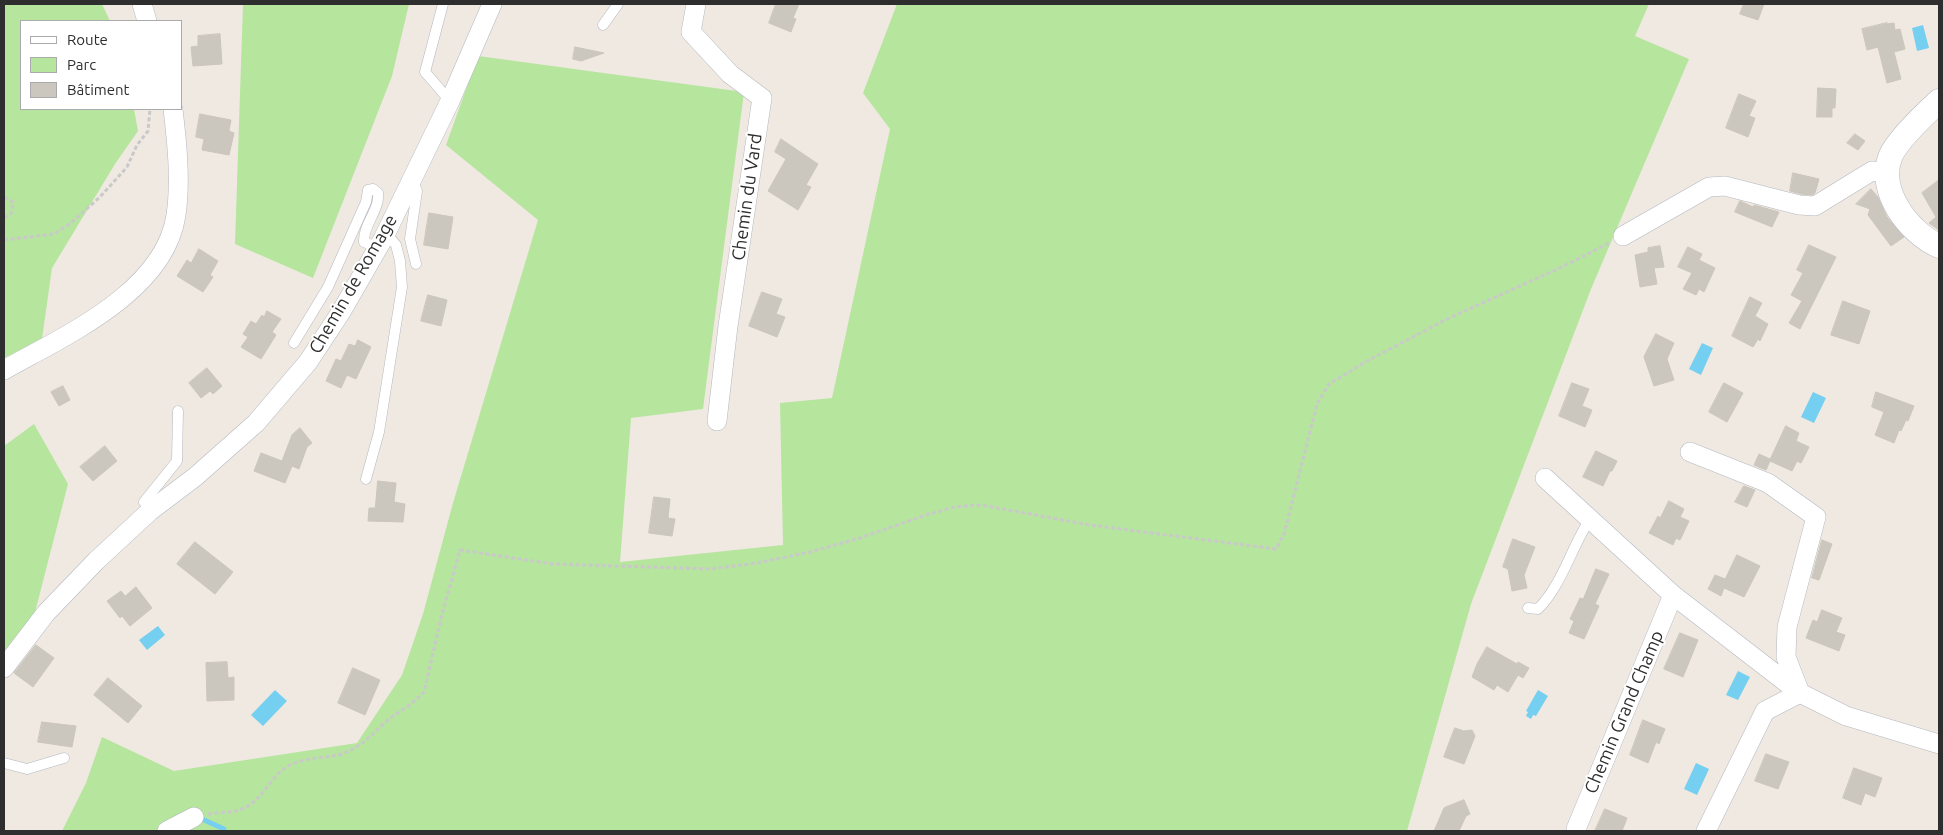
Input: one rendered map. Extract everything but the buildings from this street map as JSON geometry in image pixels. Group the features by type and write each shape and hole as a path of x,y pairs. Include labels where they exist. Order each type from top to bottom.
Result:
{"street":[{"path":"142,4 147,20"},
{"name":"Chemin de Romage","path":"4,668 46,613 96,561 150,511 195,477 256,423 308,362 341,312 383,239 450,101 492,4"},
{"name":"Chemin du Vard","path":"696,4 691,32 730,74 762,98 728,326 717,421"},
{"path":"1939,101 1899,143 1891,156 1888,173 1888,185 1900,211 1921,235 1939,246"},
{"path":"4,370 112,306 141,282 158,260 168,241 176,215 177,151 173,110"},
{"path":"1623,236 1709,187 1725,186 1799,205 1816,206 1872,171 1888,173"},
{"path":"1690,452 1768,484 1816,517 1787,627 1786,657 1800,693"},
{"path":"1545,478 1673,595 1800,693 1846,716 1939,744"},
{"name":"Chemin Grand Champ","path":"1576,829 1673,595"},
{"path":"1706,831 1765,711 1800,693"},
{"path":"167,831 194,818"}],"lane":[{"path":"443,4 425,72 450,101"},
{"path":"603,25 618,4"},
{"path":"412,178 417,191 410,239 416,264"},
{"path":"294,343 328,287 366,202 368,190 373,189 378,193 379,200 365,232 364,242 374,246 383,239 392,240 396,245 400,261 402,287 379,432 366,480"},
{"path":"150,511 144,502 177,461 178,411"},
{"path":"1528,608 1538,609 1550,597 1579,537 1590,520"},
{"path":"4,763 27,769 64,758"}],"path":[{"path":"4,240 54,234 71,223 100,197 127,167 137,145 148,131 150,110"},
{"path":"4,197 13,202 11,214 4,218"},
{"path":"194,818 242,809 252,803 278,774 290,765 339,754 363,744 388,721 417,700 424,692 441,618 460,550 553,564 711,569 757,563 835,546 954,507 981,505 1090,525 1276,549 1284,534 1317,404 1329,384 1367,361 1430,328 1564,266 1623,236"}],"green space":[{"path":"4,4 102,4 110,20 20,20 20,110 134,110 138,131 115,164 52,268 42,339 4,358"},
{"path":"243,4 409,4 392,76 313,278 235,244"},
{"path":"897,4 1649,4 1635,36 1689,59 1591,289 1471,604 1407,831 62,831 86,783 102,737 174,771 357,743 402,675 423,614 453,503 538,220 446,145 478,56 744,92 703,409 631,418 620,562 783,545 780,403 832,398 890,129 863,93"},
{"path":"34,424 68,484 33,620 4,661 4,446"}],"water":[{"path":"1923,25 1929,48 1917,51 1912,28"},
{"path":"1702,343 1713,348 1701,375 1689,369"},
{"path":"1813,392 1826,398 1814,423 1801,417"},
{"path":"158,626 165,635 147,650 139,640"},
{"path":"1738,671 1750,677 1738,700 1726,695"},
{"path":"275,690 287,701 263,726 251,715"},
{"path":"1538,690 1548,696 1536,716 1533,715 1531,719 1526,716 1528,712 1526,711"},
{"path":"1696,763 1709,769 1697,795 1684,789"}],"waterway":[{"path":"202,819 224,829 224,831"}]}
